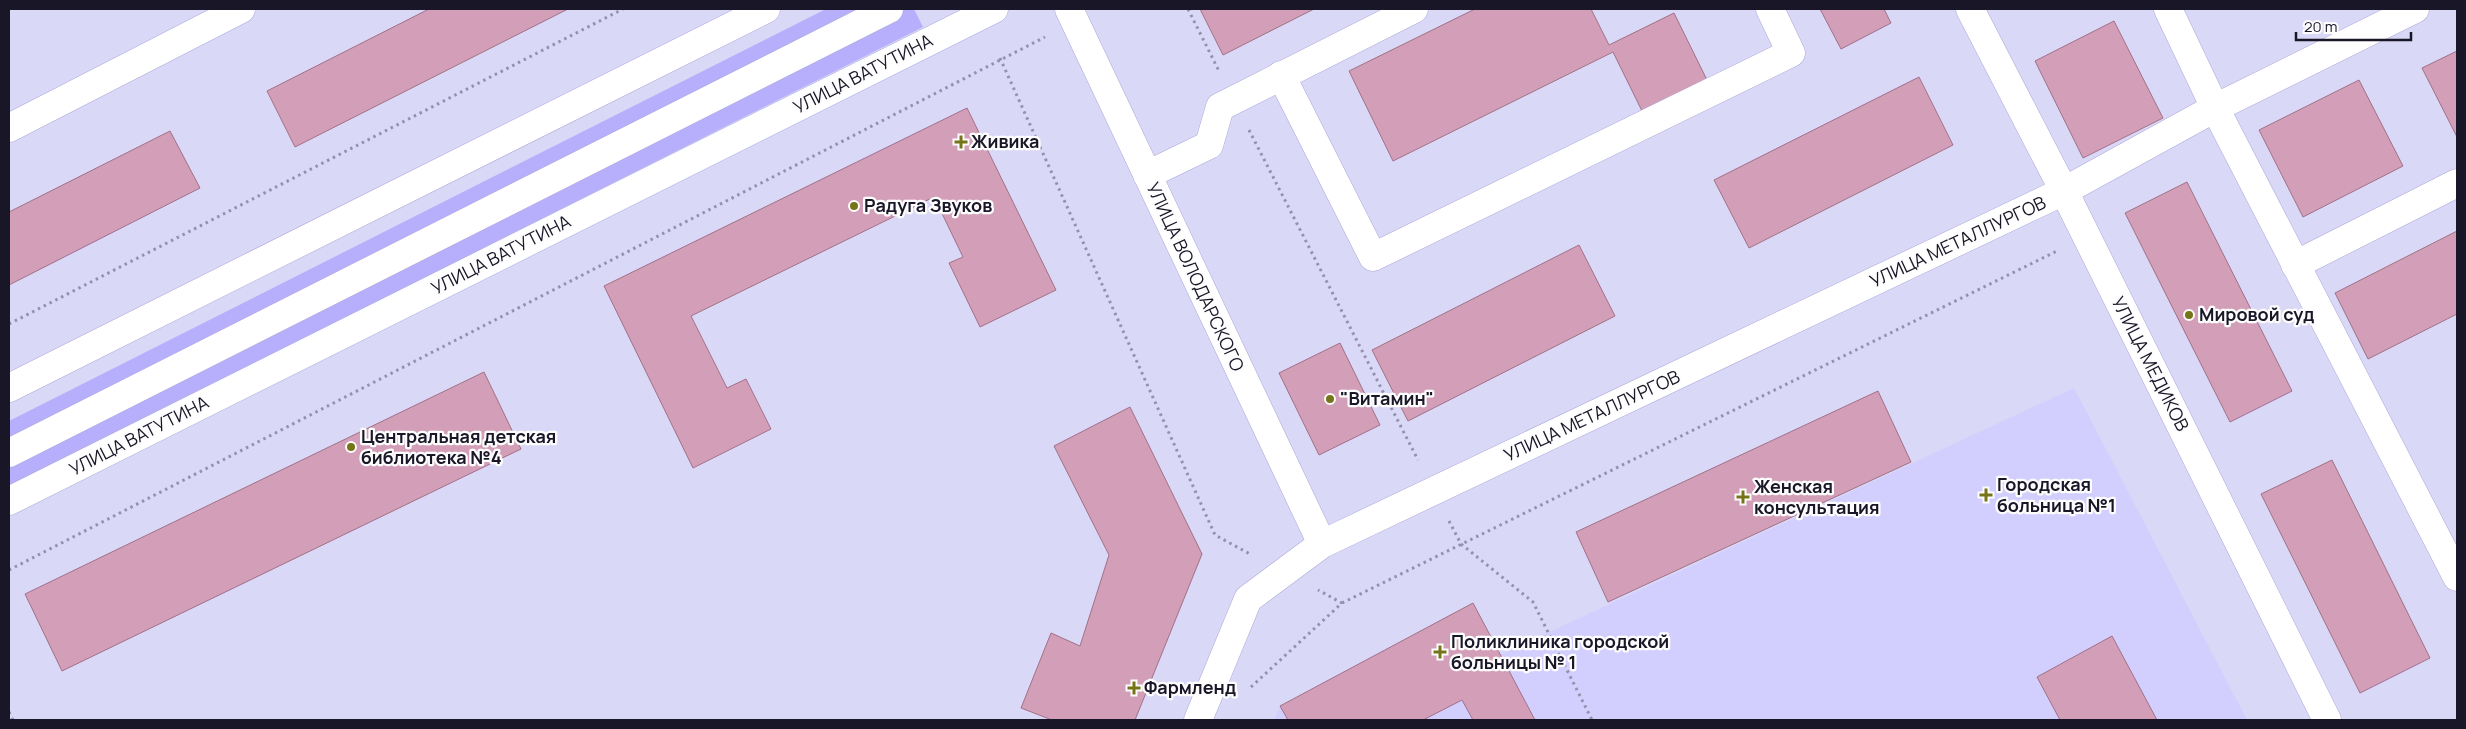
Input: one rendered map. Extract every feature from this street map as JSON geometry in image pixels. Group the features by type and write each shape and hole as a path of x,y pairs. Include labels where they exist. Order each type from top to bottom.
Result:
{"street":[{"path":"9,128 241,9"},
{"path":"9,388 766,9"},
{"path":"9,453 889,9"},
{"name":"УЛИЦА ВАТУТИНА","path":"9,501 994,9"},
{"path":"1147,175 1209,146 1220,107 1414,9"},
{"path":"1281,76 1373,257 1791,53 1770,9"},
{"name":"УЛИЦА МЕДИКОВ","path":"1970,9 2064,191 2327,720"},
{"path":"2168,9 2215,108 2295,266 2457,578"},
{"name":"УЛИЦА МЕТАЛЛУРГОВ","path":"1198,720 1248,599 1322,544 2064,191 2215,108 2415,9"},
{"name":"УЛИЦА ВОЛОДАРСКОГО","path":"1072,15 1322,544"},
{"path":"2295,266 2457,182"}],"path":[{"path":"9,324 623,9"},
{"path":"1188,9 1460,544 1534,602 1592,720"},
{"path":"9,570 1000,58 1072,15"},
{"path":"1000,58 1215,535 1342,603"},
{"path":"1248,694 1252,686 1342,603 2086,237"},
{"path":"9,712 13,720"}],"shaded area":[{"path":"826,9 914,9 923,27 9,487 9,421"},
{"name":"Городская больница №1","path":"2074,388 2247,720 1274,720 1280,706 1473,603 1498,656"}],"building":[{"path":"429,9 568,9 295,147 267,91"},
{"path":"1200,9 1314,9 1223,55"},
{"path":"1475,9 1591,9 1609,45 1674,13 1707,80 1643,113 1613,52 1393,161 1349,71"},
{"path":"1820,9 1884,9 1891,23 1841,49"},
{"path":"2114,21 2163,118 2083,158 2035,61"},
{"path":"2457,51 2457,137 2422,68"},
{"path":"1919,77 1953,145 1749,248 1714,180"},
{"path":"2359,80 2403,166 2303,217 2259,130"},
{"path":"967,108 1056,290 980,327 949,263 963,257 934,197 691,316 727,388 746,379 771,429 693,468 604,286"},
{"path":"170,131 200,188 9,285 9,212"},
{"path":"2187,182 2292,391 2230,422 2125,213"},
{"path":"2457,231 2457,314 2368,359 2335,293"},
{"path":"1579,245 1615,316 1408,421 1372,350"},
{"name":"\"Витамин\"","path":"1340,343 1380,425 1319,455 1279,373"},
{"path":"484,372 521,449 62,671 25,594"},
{"name":"Женская консультация","path":"1878,391 1911,462 1608,602 1576,532"},
{"path":"1130,407 1202,554 1135,720 1052,720 1021,708 1051,633 1080,646 1109,555 1054,446"},
{"path":"2332,460 2430,658 2360,693 2261,494"},
{"name":"Поликлиника городской больницы № 1","path":"1473,603 1535,720 1473,720 1462,700 1423,720 1288,720 1280,706"},
{"path":"2112,636 2157,720 2060,720 2037,677"}],"place":[{"name":"Живика","path":"961,142"},
{"name":"Радуга Звуков","path":"854,206"},
{"name":"Мировой суд","path":"2189,315"},
{"name":"\"Витамин\"","path":"1330,399"},
{"name":"Центральная детская библиотека №4","path":"351,447"},
{"name":"Городская больница №1","path":"1986,495"},
{"name":"Женская консультация","path":"1743,497"},
{"name":"Поликлиника городской больницы № 1","path":"1440,652"},
{"name":"Фармленд","path":"1134,688"}]}
